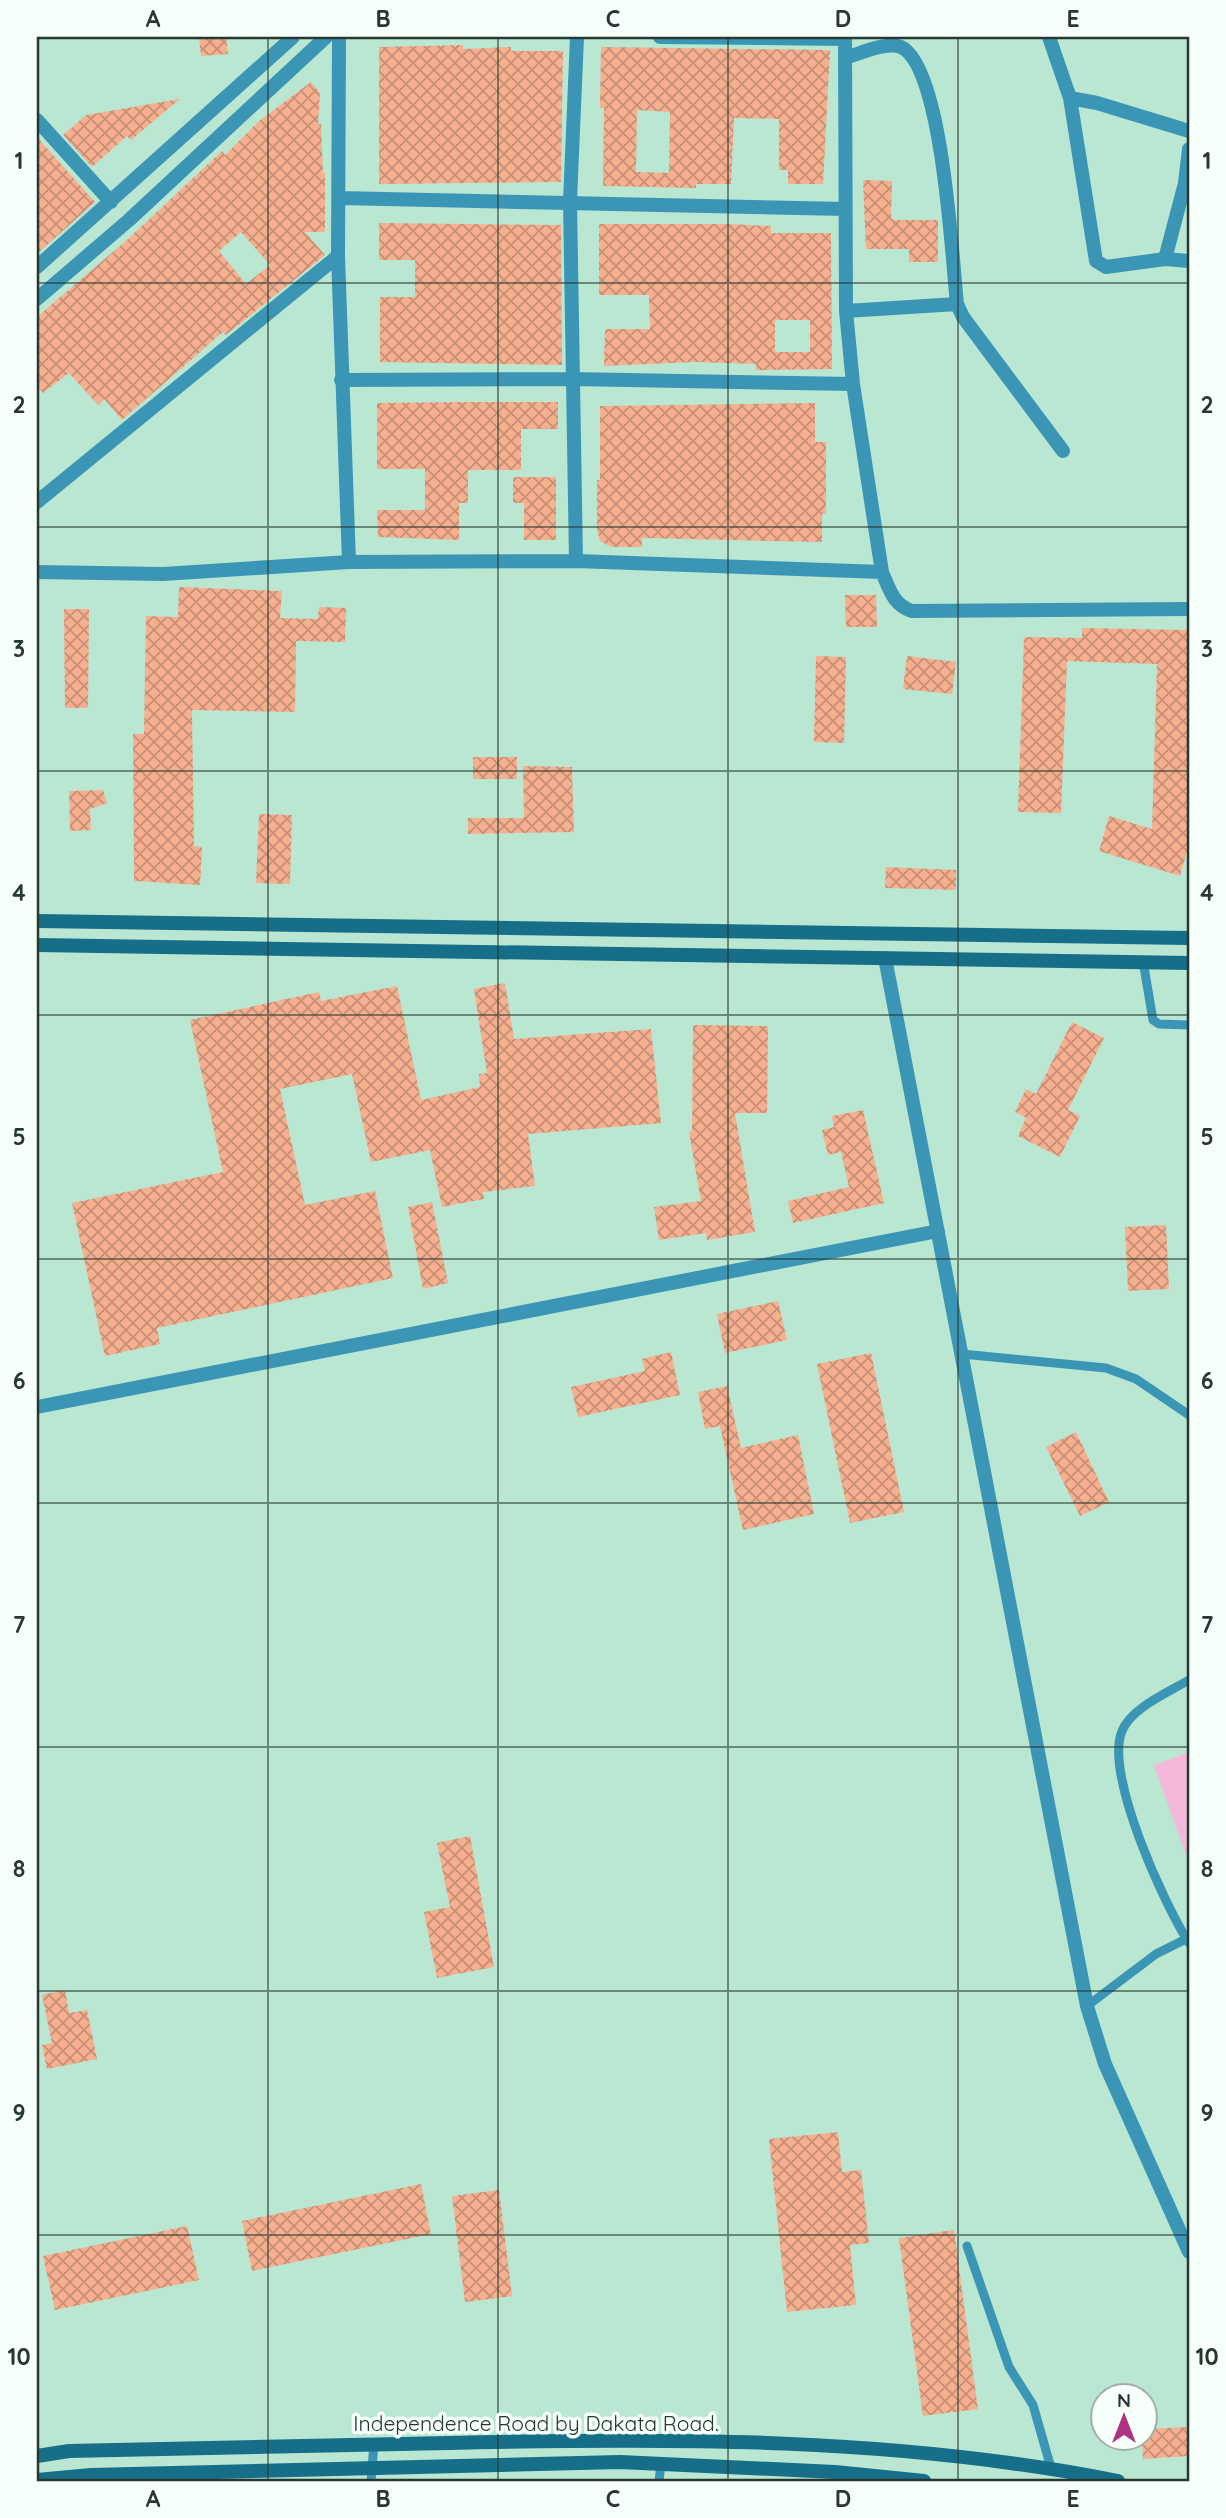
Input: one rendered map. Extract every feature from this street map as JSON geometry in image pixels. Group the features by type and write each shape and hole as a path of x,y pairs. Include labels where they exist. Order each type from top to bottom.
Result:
{"main road":[{"path":"37,921 1189,938"},
{"path":"37,945 1189,963"},
{"name":"Independence Road by Dakata Road.","path":"37,2456 69,2451 615,2439 919,2451 1051,2468 1118,2481"},
{"name":"Independence Road by Dakata Road.","path":"37,2480 91,2475 372,2474 661,2464 835,2472 924,2481"}],"street":[{"path":"37,267 293,37"},
{"path":"37,299 128,220 326,37"},
{"path":"339,37 338,256 349,562"},
{"path":"576,37 570,201 576,561"},
{"path":"660,37 845,38 845,311 853,384 882,572 894,599 903,608 912,611 1189,608"},
{"path":"1049,37 1070,98 1096,261 1106,267 1165,259 1189,261"},
{"path":"845,58 891,46 905,50 914,60 937,120 957,304 963,317 1063,451"},
{"path":"1070,98 1097,103 1189,131"},
{"path":"37,120 111,202"},
{"path":"1165,259 1187,182 1189,149"},
{"path":"339,198 845,209"},
{"path":"37,502 338,256"},
{"path":"845,311 957,304"},
{"path":"341,380 572,379 853,384"},
{"path":"37,572 163,574 349,562 576,561 882,572"},
{"path":"885,958 1087,2006 1105,2064 1189,2252"},
{"path":"37,1407 938,1231"}],"lane":[{"path":"1143,961 1153,1020 1158,1024 1189,1026"},
{"path":"962,1354 1106,1368 1136,1379 1189,1415"},
{"path":"1087,2006 1156,1954 1188,1941 1161,1892 1128,1806 1119,1741 1122,1729 1138,1712 1189,1679"},
{"path":"967,2246 1009,2367 1033,2405 1051,2468"},
{"path":"372,2474 374,2444"},
{"path":"659,2481 661,2464"}],"shaded area":[{"path":"1189,1752 1189,1864 1154,1765"}],"building":[{"path":"199,37 226,37 228,54 201,56"},
{"path":"463,45 463,49 511,47 511,51 563,51 561,182 379,184 379,47"},
{"path":"601,47 830,50 823,184 788,184 788,170 779,170 779,119 734,118 731,184 696,184 696,188 603,186 604,108 600,108","holes":["637,110 670,112 669,173 636,172"]},
{"path":"311,82 320,93 318,124 321,124 325,173 325,232 305,232 325,255 226,335 223,332 122,420 104,399 98,405 69,373 43,393 37,386 37,317 128,239 222,151 225,155 259,121","holes":["241,232 270,265 246,284 219,251"]},
{"path":"180,99 131,140 127,136 92,167 63,135 86,115"},
{"path":"37,137 95,202 37,254"},
{"path":"863,180 892,181 891,218 894,220 938,220 938,262 909,262 909,249 866,249"},
{"path":"379,223 561,225 562,365 380,362 380,297 415,297 415,260 379,260"},
{"path":"599,224 730,224 771,226 771,233 831,233 832,369 756,370 756,364 694,362 604,366 605,329 650,329 649,295 599,295","holes":["775,320 810,320 810,352 775,352"]},
{"path":"558,402 558,429 521,429 521,470 468,470 468,503 459,503 459,540 378,537 377,510 425,510 425,469 377,469 377,403"},
{"path":"815,403 815,442 826,442 826,514 822,514 822,542 642,538 642,547 611,547 600,541 597,530 597,480 600,480 600,406"},
{"path":"513,477 556,477 556,540 524,540 524,503 513,503"},
{"path":"179,587 282,591 280,618 318,619 319,607 346,608 345,642 296,641 295,712 192,710 194,846 202,847 200,885 134,881 133,734 144,734 146,616 178,617"},
{"path":"845,595 876,595 877,627 846,627"},
{"path":"64,609 89,609 88,708 65,708"},
{"path":"1082,628 1189,630 1189,844 1180,876 1099,851 1109,816 1152,829 1157,664 1067,661 1061,813 1018,812 1024,637 1082,638"},
{"path":"816,656 846,657 844,743 814,742"},
{"path":"907,656 956,662 952,694 903,689"},
{"path":"473,757 517,757 517,779 473,779"},
{"path":"523,766 572,767 574,832 468,834 468,818 524,818"},
{"path":"103,790 107,803 90,809 91,830 70,831 69,791"},
{"path":"259,814 292,815 290,884 256,883"},
{"path":"886,867 956,870 956,890 885,888"},
{"path":"505,983 514,1039 651,1029 661,1123 528,1134 535,1186 483,1192 484,1199 442,1207 430,1150 371,1162 352,1074 280,1089 305,1205 375,1191 393,1278 157,1328 160,1344 105,1356 72,1203 223,1172 190,1020 319,992 321,1001 397,986 421,1100 480,1087 479,1074 487,1073 474,989"},
{"path":"1072,1022 1104,1038 1068,1110 1080,1116 1060,1157 1018,1136 1026,1118 1015,1112 1026,1089 1036,1094"},
{"path":"693,1025 768,1026 767,1113 735,1113 755,1232 707,1240 706,1233 659,1240 654,1207 701,1201 689,1132 692,1131"},
{"path":"863,1110 884,1203 793,1223 788,1201 849,1187 841,1152 828,1155 822,1130 834,1127 832,1116"},
{"path":"432,1202 448,1283 423,1289 408,1207"},
{"path":"1166,1225 1169,1289 1128,1291 1125,1227"},
{"path":"778,1301 787,1340 725,1353 717,1314"},
{"path":"671,1352 680,1395 578,1417 571,1387 645,1371 642,1359"},
{"path":"871,1353 904,1512 850,1523 817,1364"},
{"path":"727,1386 741,1448 798,1435 814,1514 743,1530 720,1426 705,1429 698,1392"},
{"path":"1076,1432 1109,1502 1080,1516 1046,1447"},
{"path":"470,1836 494,1967 437,1978 424,1912 450,1907 437,1843"},
{"path":"65,1990 69,2013 87,2010 97,2059 47,2069 42,2045 52,2043 42,1995"},
{"path":"838,2132 842,2172 861,2170 869,2243 850,2245 856,2305 787,2312 769,2139"},
{"path":"421,2184 431,2234 252,2271 242,2221"},
{"path":"499,2190 512,2296 465,2302 452,2196"},
{"path":"187,2226 199,2280 55,2310 43,2256"},
{"path":"954,2230 978,2409 923,2416 899,2238"},
{"path":"1189,2427 1189,2456 1143,2459 1143,2452 1160,2452 1160,2428"}]}
